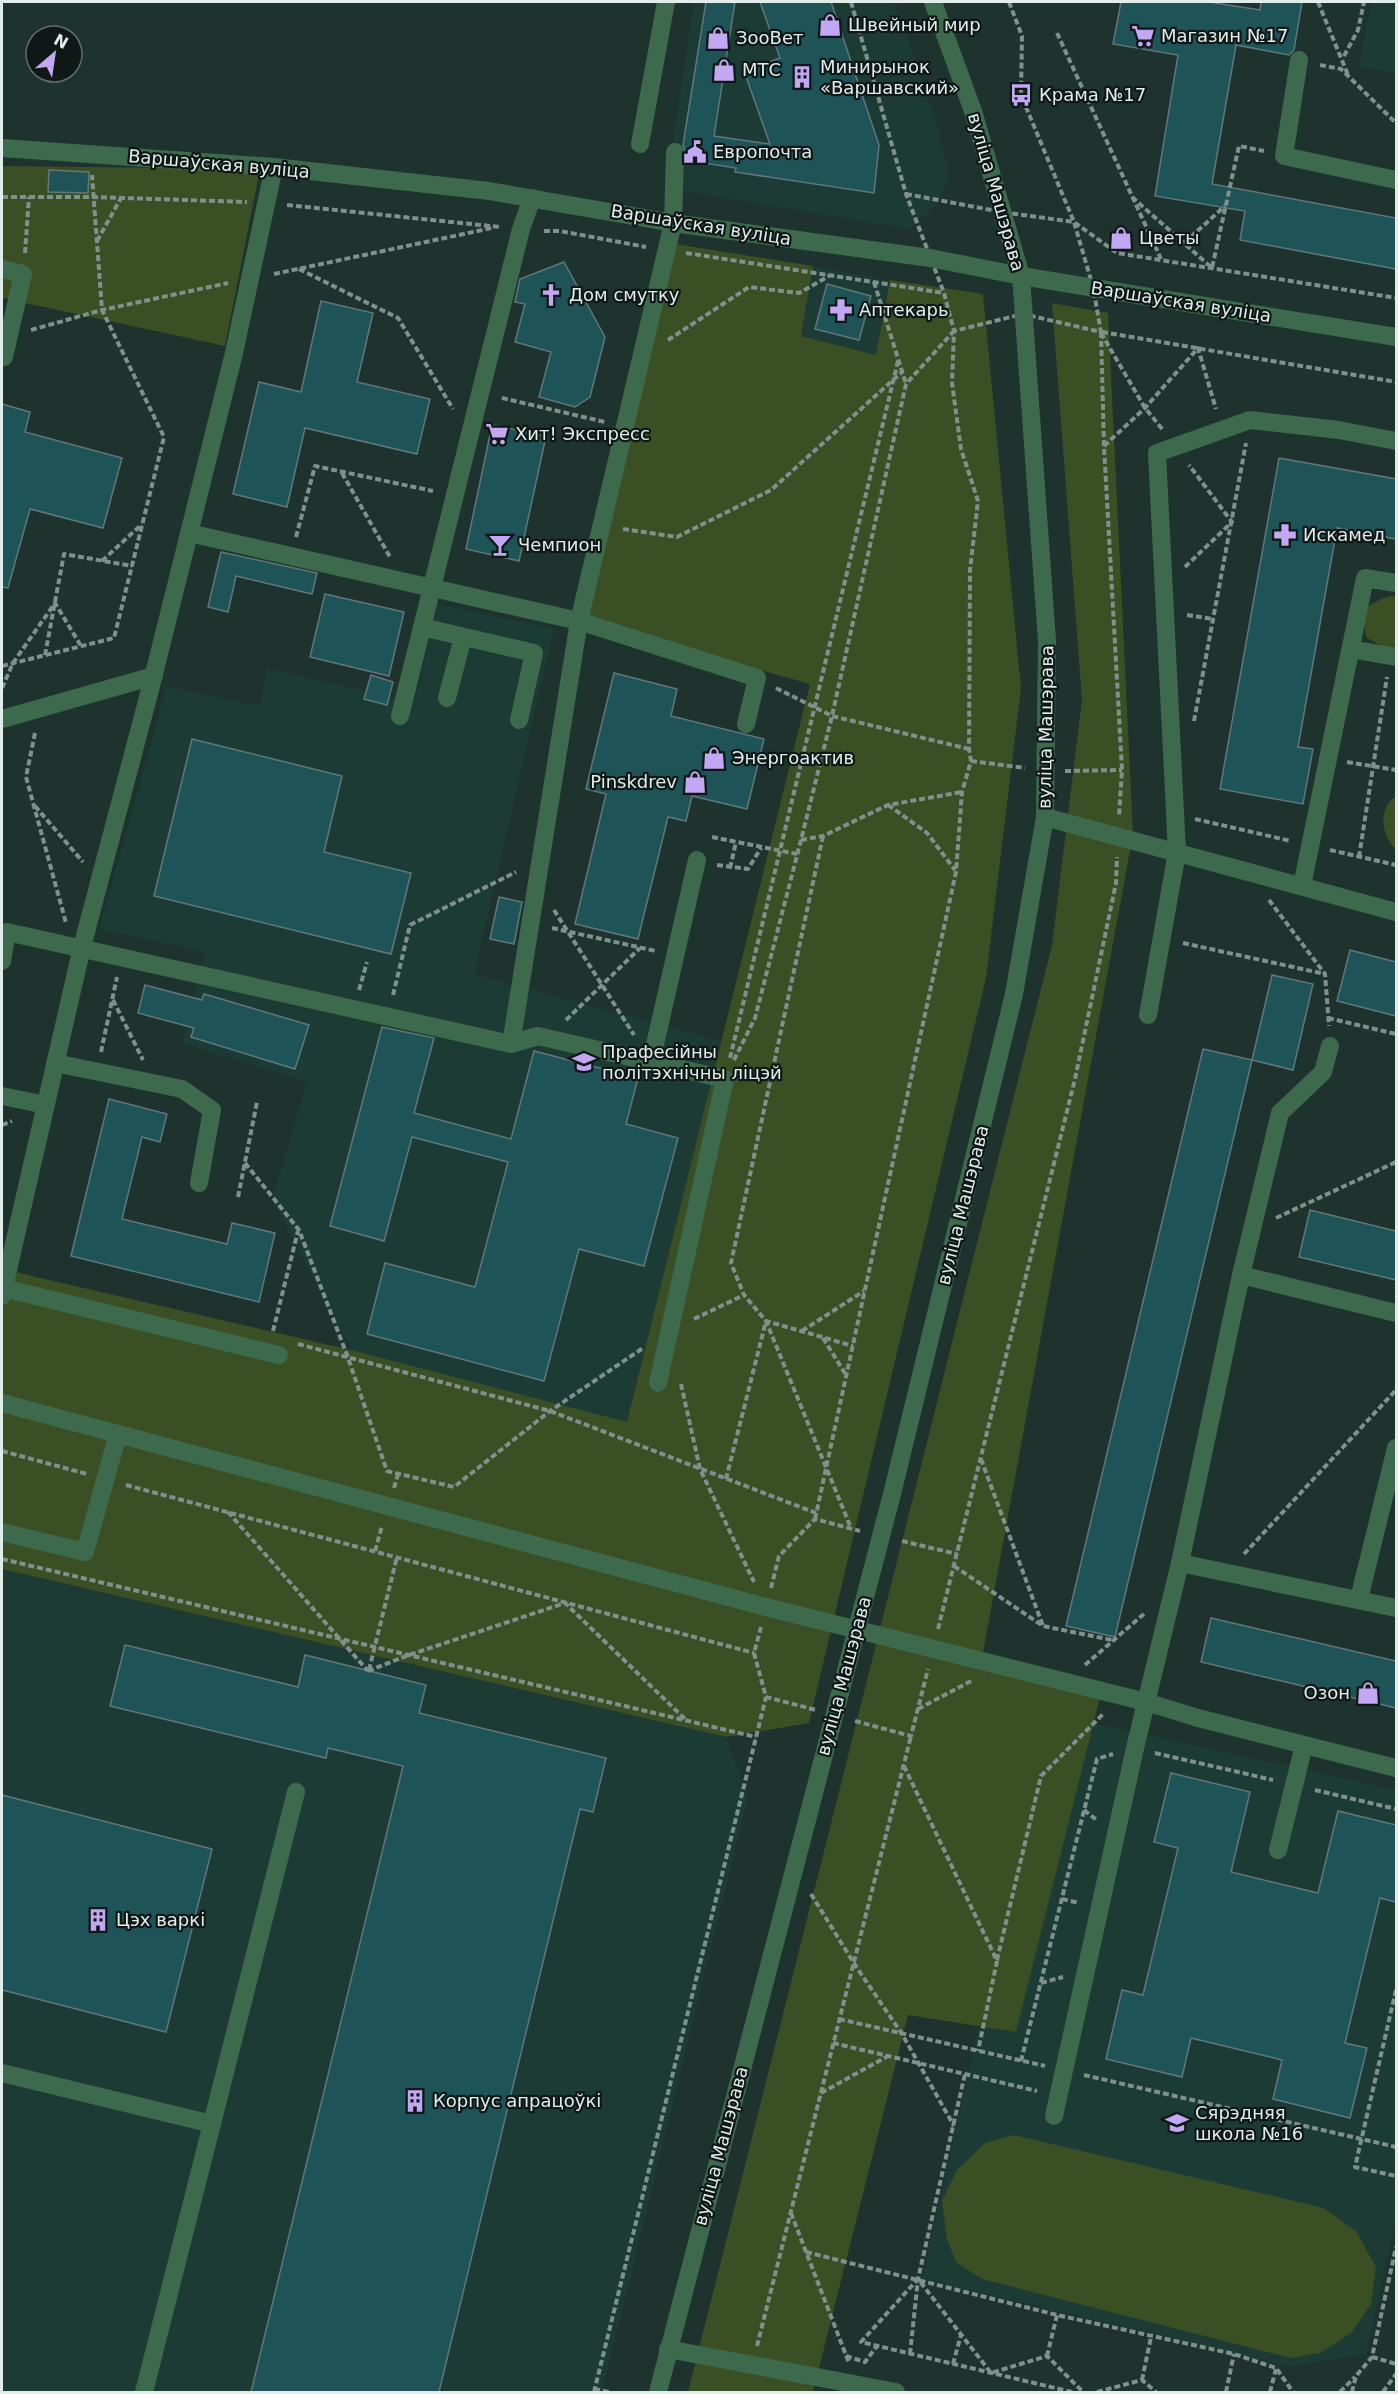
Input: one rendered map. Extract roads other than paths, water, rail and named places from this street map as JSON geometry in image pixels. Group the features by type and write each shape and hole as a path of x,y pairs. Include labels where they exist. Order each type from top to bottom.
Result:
{"street":[{"path":"640,144 666,2"},
{"name":"вуліца Машэрава","path":"658,2392 857,1630 1014,994 1045,817 1047,641 1021,276 973,111 933,2"},
{"path":"1299,60 1284,156 1396,180"},
{"name":"Варшаўская вуліца","path":"2,148 274,167 489,191 673,223 930,258 1021,276 1396,337"},
{"path":"511,1044 579,621 673,223 675,152"},
{"path":"274,167 234,353 154,676 99,882 77,946 55,1063 2,1292 280,1350"},
{"path":"400,716 521,229 532,198"},
{"path":"2,269 23,274 4,357"},
{"path":"1148,1015 1177,852 1157,453 1250,420 1340,430 1396,441"},
{"path":"189,533 579,621 757,678 746,724"},
{"path":"1302,886 1365,578 1396,583"},
{"path":"422,627 534,653 519,720"},
{"path":"447,698 463,637"},
{"path":"1351,649 1393,656"},
{"path":"2,719 154,676"},
{"path":"1045,817 1396,912"},
{"path":"651,1062 697,860"},
{"path":"2,961 8,932 511,1044 538,1036 725,1079 658,1383"},
{"path":"1054,2116 1135,1748 1180,1563 1251,1230 1280,1113 1323,1072 1330,1046"},
{"path":"55,1063 182,1089 212,1110 199,1183"},
{"path":"2,1096 45,1105"},
{"path":"1241,1275 1396,1313"},
{"path":"2,1403 766,1607 1146,1702 1198,1718 1396,1768"},
{"path":"2,1532 85,1552 118,1434"},
{"path":"1359,1599 1396,1448"},
{"path":"1180,1563 1396,1608"},
{"path":"1278,1850 1304,1745"},
{"path":"144,2392 296,1792"},
{"path":"2,2073 212,2124"},
{"path":"668,2349 896,2392"}],"place":[{"name":"Швейный мир","path":"830,25"},
{"name":"Магазин №17","path":"1143,36"},
{"name":"ЗооВет","path":"718,38"},
{"name":"МТС","path":"724,70"},
{"name":"Минирынок «Варшавский»","path":"802,77"},
{"name":"Крама №17","path":"1021,95"},
{"name":"Европочта","path":"695,152"},
{"name":"Цветы","path":"1121,238"},
{"name":"Дом смутку","path":"551,295"},
{"name":"Аптекарь","path":"841,310"},
{"name":"Хит! Экспресс","path":"497,434"},
{"name":"Искамед","path":"1285,535"},
{"name":"Чемпион","path":"500,545"},
{"name":"Энергоактив","path":"714,758"},
{"name":"Pinskdrev","path":"695,782"},
{"name":"Прафесійны політэхнічны ліцэй","path":"584,1062"},
{"name":"Озон","path":"1368,1693"},
{"name":"Цэх варкі","path":"98,1920"},
{"name":"Корпус апрацоўкі","path":"415,2101"},
{"name":"Сярэдняя школа №16","path":"1177,2123"}]}
